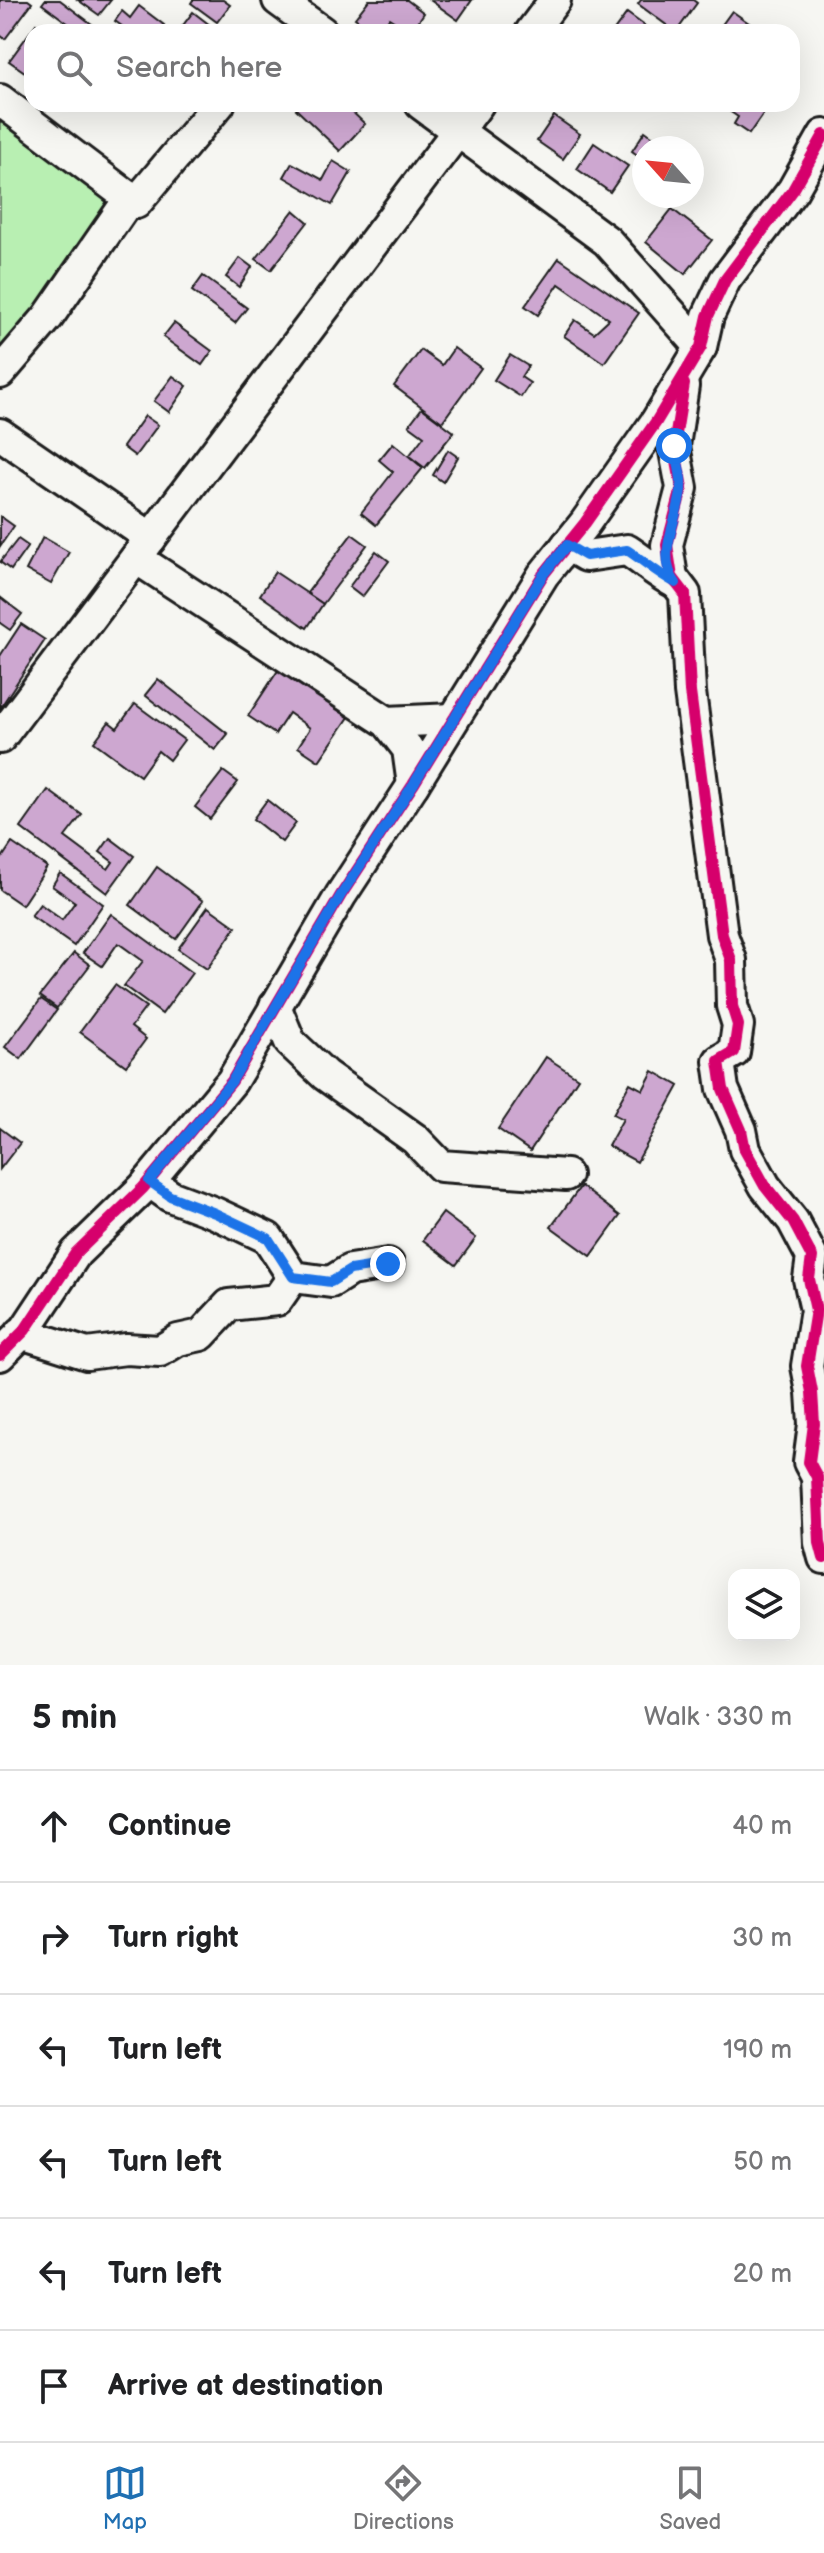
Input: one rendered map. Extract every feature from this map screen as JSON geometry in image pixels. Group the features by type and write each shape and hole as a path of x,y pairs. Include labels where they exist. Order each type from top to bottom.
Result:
{"street":[{"path":"537,24 555,0"},
{"path":"284,15 304,24"},
{"path":"0,100 136,203 212,112"},
{"path":"432,112 607,241 693,360"},
{"path":"0,738 472,112"},
{"path":"824,135 793,190 725,280 708,316 693,360 674,446 682,488 667,545 672,577 685,594 690,692 722,935 731,960 732,1006 738,1025 734,1052 719,1061 723,1089 741,1130 745,1150 765,1186 793,1221 812,1257 809,1279 816,1310 807,1366 814,1424 809,1462 817,1477 820,1543 824,1558"},
{"path":"0,373 48,317 130,198"},
{"path":"0,1355 21,1333 76,1253 149,1181 232,1081 341,895 543,575 656,422 693,360"},
{"path":"0,434 144,548 387,722 408,749 413,785"},
{"path":"567,545 586,556 627,550 656,573 676,583"},
{"path":"387,722 453,719"},
{"path":"275,1006 290,1042 325,1075 415,1139 441,1166 566,1175"},
{"path":"149,1181 170,1196 268,1238 293,1277 331,1282 350,1270 388,1264"},
{"path":"21,1333 87,1354 126,1349 160,1351 178,1340 201,1335 229,1305 277,1300 293,1277"}],"green space":[{"path":"0,110 130,198 0,360"}],"building":[{"path":"0,0 28,0 32,3 5,39 0,35"},
{"path":"45,0 60,0 92,24 69,24 42,4"},
{"path":"78,0 111,0 99,15"},
{"path":"193,0 223,0 230,5 217,22 191,3"},
{"path":"369,0 407,0 424,13 416,24 398,24 389,18 385,24 363,24 355,18"},
{"path":"430,0 472,0 458,20"},
{"path":"641,0 693,0 697,3 682,24 665,24 638,4"},
{"path":"139,6 163,24 119,24 115,21 122,11 130,18"},
{"path":"732,11 750,24 722,24"},
{"path":"193,12 209,24 184,24"},
{"path":"627,13 642,24 619,24"},
{"path":"24,40 24,71 9,61"},
{"path":"299,112 352,112 365,124 340,151"},
{"path":"731,112 764,112 749,134 734,124 738,117"},
{"path":"554,116 580,134 563,159 537,141"},
{"path":"594,143 628,166 610,192 577,169"},
{"path":"333,161 351,172 332,205 284,177 292,163 323,180"},
{"path":"672,209 712,240 685,274 646,242"},
{"path":"294,210 308,222 271,270 256,259"},
{"path":"240,258 252,267 239,287 226,277"},
{"path":"559,258 639,313 604,363 564,336 575,320 594,333 609,319 559,284 538,315 525,306"},
{"path":"203,276 247,308 235,323 192,291"},
{"path":"174,323 212,351 202,365 163,337"},
{"path":"454,348 481,368 442,422 394,386 421,350 442,365"},
{"path":"510,355 528,366 521,377 530,383 521,397 494,380"},
{"path":"173,376 187,386 169,412 154,401"},
{"path":"422,408 454,432 425,468 409,456 424,436 409,425"},
{"path":"145,416 158,425 135,456 123,447"},
{"path":"393,443 423,468 376,525 361,513 393,472 379,460"},
{"path":"448,450 458,457 443,482 433,475"},
{"path":"0,516 14,526 0,546"},
{"path":"352,534 367,545 323,604 307,593"},
{"path":"43,537 69,552 51,584 26,570"},
{"path":"18,539 28,546 11,570 0,562"},
{"path":"376,551 389,561 362,597 349,587"},
{"path":"275,572 323,604 307,628 260,595"},
{"path":"0,597 22,614 10,630 0,623"},
{"path":"21,624 45,640 0,708 0,656"},
{"path":"279,669 349,717 319,761 298,747 310,728 289,713 275,734 248,716"},
{"path":"158,679 228,734 215,750 145,695"},
{"path":"135,704 184,740 169,760 158,751 140,776 94,742 109,722 117,728"},
{"path":"223,771 238,782 210,819 195,807"},
{"path":"48,790 82,815 65,837 108,869 113,862 100,852 110,838 134,856 107,893 21,828"},
{"path":"267,800 296,823 282,842 253,819"},
{"path":"12,843 47,867 22,905 0,890 0,861"},
{"path":"157,867 203,901 176,939 130,905"},
{"path":"60,873 103,904 74,946 31,916 40,904 62,920 75,902 52,886"},
{"path":"208,907 236,927 207,969 178,949"},
{"path":"111,914 192,973 162,1014 124,986 143,961 118,943 102,966 83,953"},
{"path":"74,953 90,965 57,1008 40,996"},
{"path":"115,985 146,1007 131,1027 146,1039 126,1066 80,1032"},
{"path":"41,999 57,1010 21,1059 5,1047"},
{"path":"546,1057 578,1078 530,1151 498,1129"},
{"path":"653,1071 679,1086 637,1162 608,1146 623,1119 613,1114 630,1083 643,1090"},
{"path":"0,1128 20,1143 0,1169"},
{"path":"581,1186 620,1216 591,1256 551,1227"},
{"path":"443,1213 476,1238 456,1265 423,1240"}],"cycle path":[{"path":"0,1355 25,1330 76,1253 143,1188 232,1081 341,895 543,575 585,523 656,422 701,347 708,316 725,280 793,190 824,135"},
{"path":"684,384 674,446 682,488 667,545 672,577 685,594 690,692 722,935 731,960 732,1006 738,1025 734,1052 719,1061 723,1089 741,1130 745,1150 765,1186 793,1221 812,1257 809,1279 816,1310 807,1366 814,1424 809,1462 817,1477 820,1543 824,1558"}],"route":[{"path":"388,1264 350,1270 331,1282 293,1277 268,1238 170,1196 149,1181 232,1081 341,895 543,575 567,545 586,556 627,550 656,573 676,583 672,577 667,545 682,488 674,446"}]}
